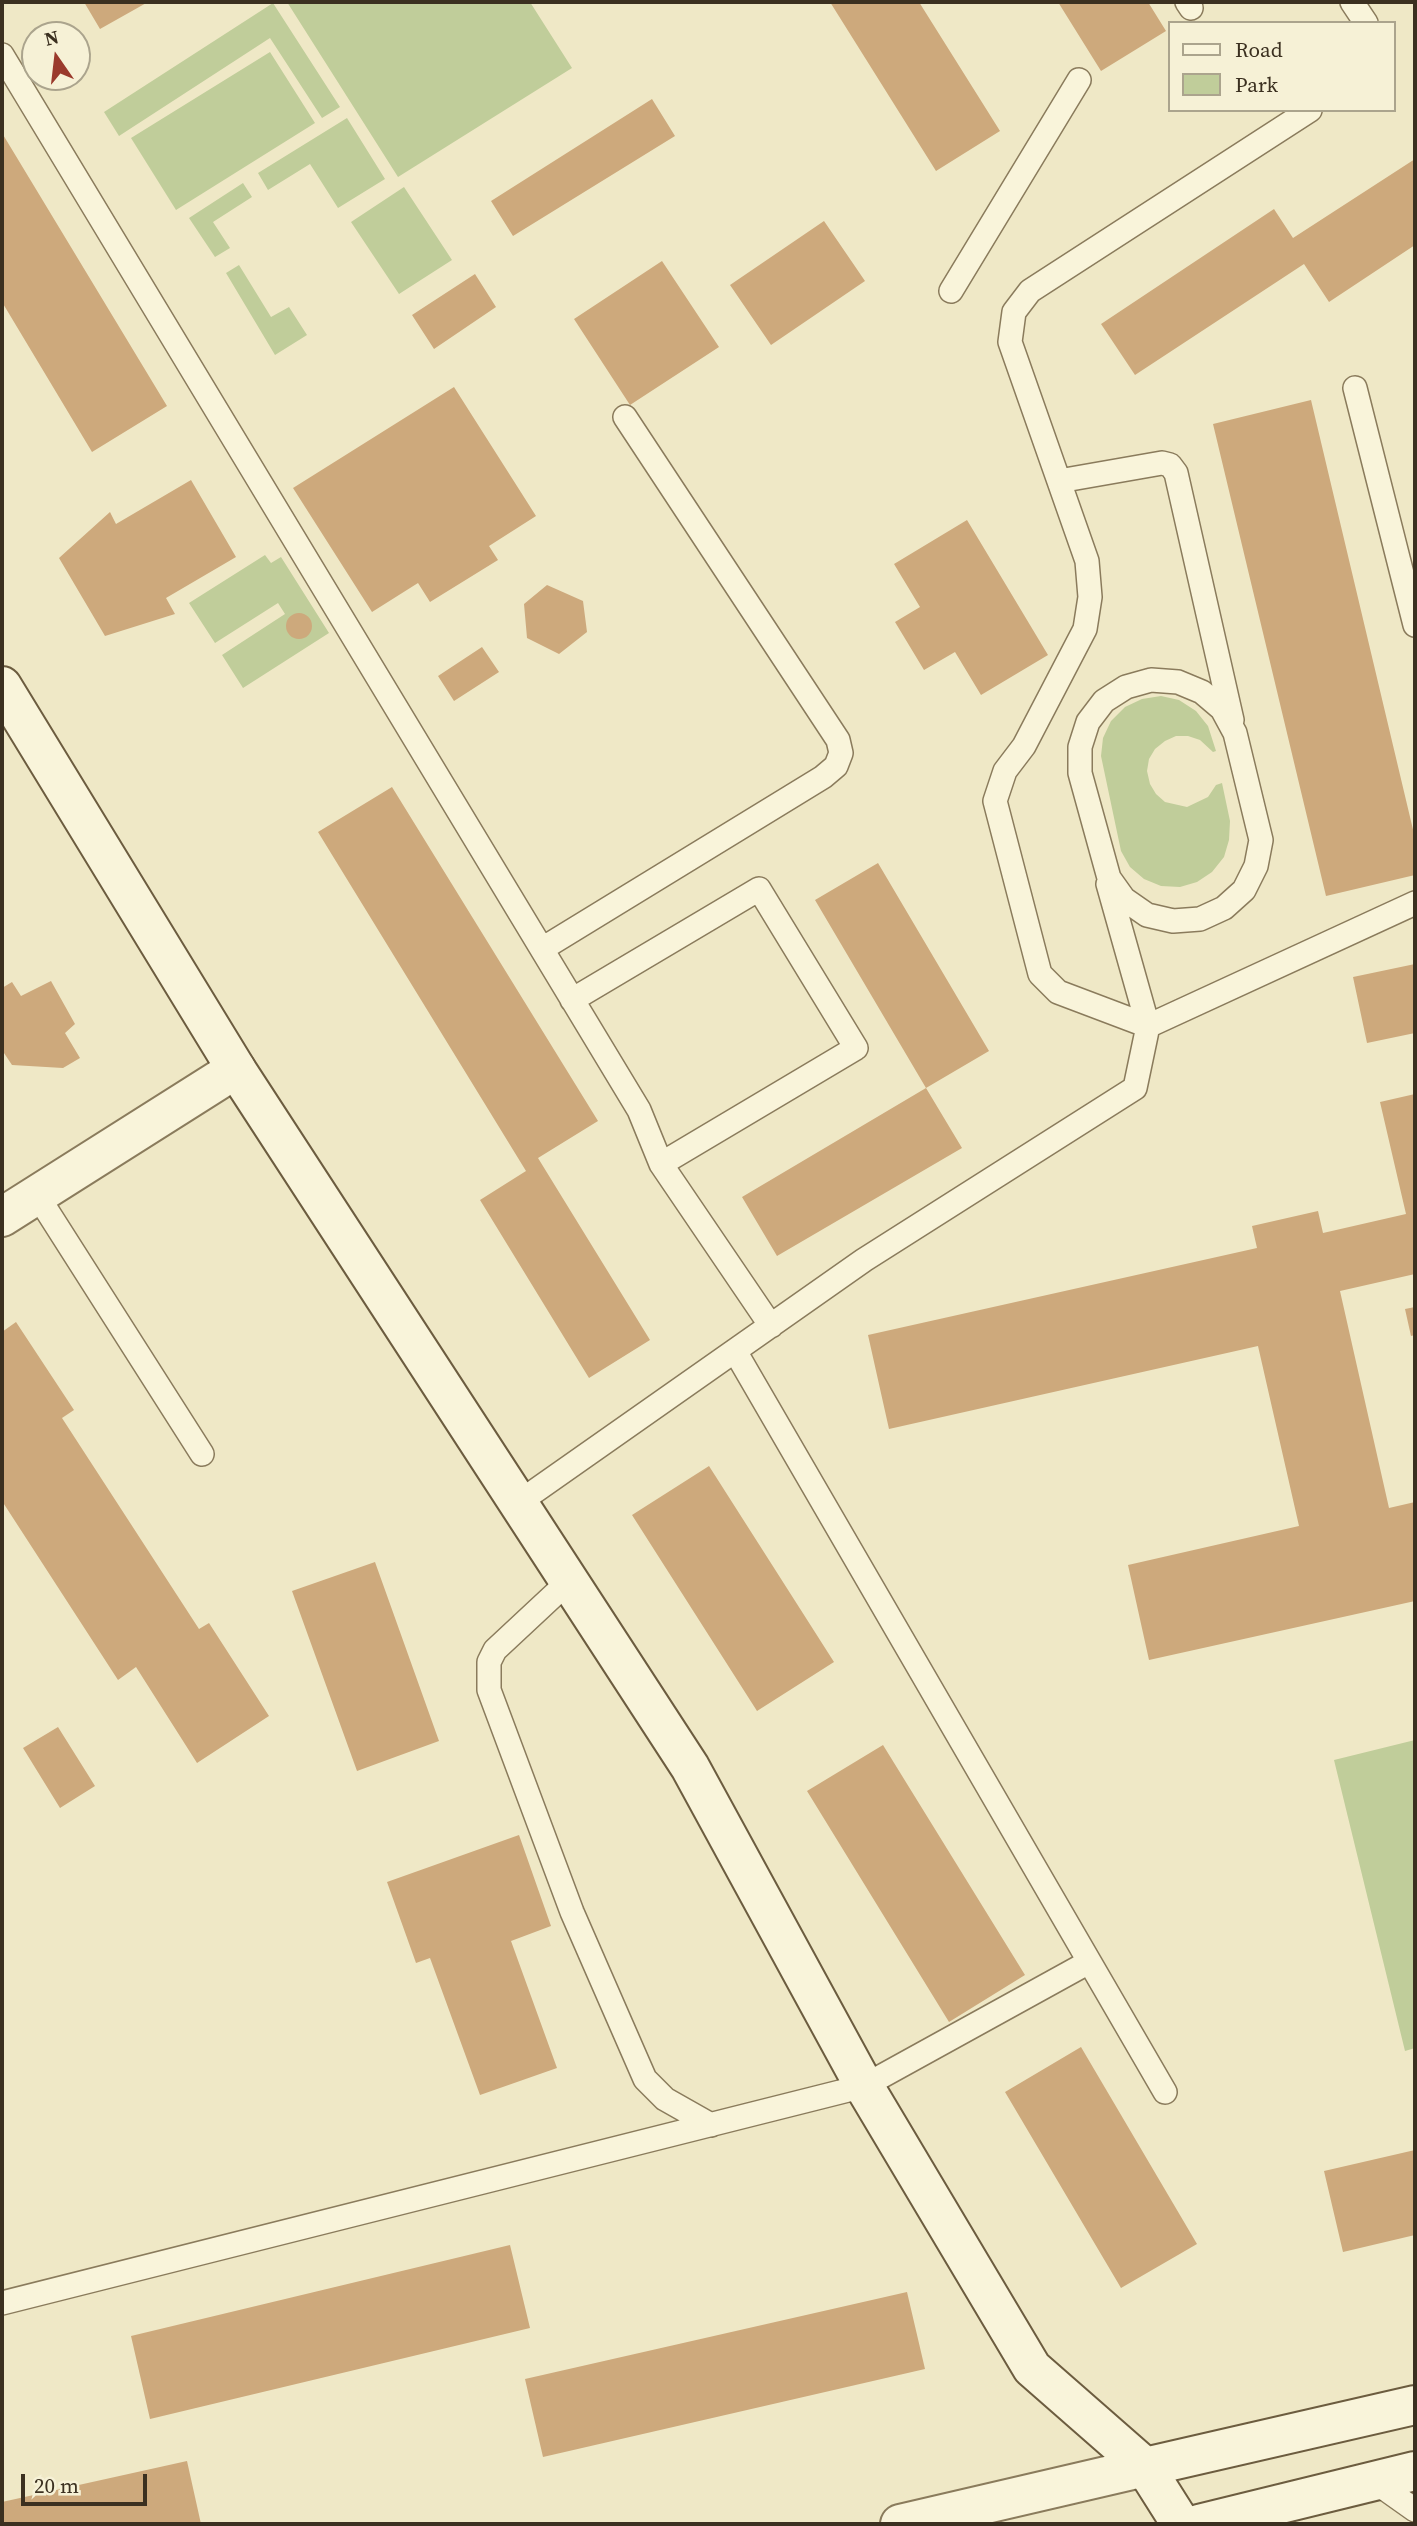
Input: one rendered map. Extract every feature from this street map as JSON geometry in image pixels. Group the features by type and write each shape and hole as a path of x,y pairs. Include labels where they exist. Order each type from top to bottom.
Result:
{"main road":[{"path":"2,686 236,1069 690,1767 864,2086 1031,2368 1144,2467 1181,2524"},
{"path":"2,1217 236,1069"},
{"path":"900,2524 1415,2405"},
{"path":"1199,2524 1415,2471"}],"lane":[{"path":"1352,2 1365,21"},
{"path":"2,55 639,1110 661,1164 771,1326"},
{"path":"951,291 1079,80"},
{"path":"1307,112 1030,292 1014,312 1010,342 1087,561 1090,597 1085,629 1024,746 1005,771 995,801 1040,974 1058,992 1148,1026 1415,903"},
{"path":"1355,388 1415,625"},
{"path":"542,949 823,777 836,766 841,753 831,728 625,417"},
{"path":"1059,481 1163,463 1170,465 1176,473 1261,840 1256,866 1244,890 1224,908 1200,919 1173,921 1147,915 1124,899 1109,878 1100,854"},
{"path":"518,1503 864,1260 1135,1088 1148,1026 1080,773 1080,747 1088,722 1104,701 1126,687 1151,680 1178,682 1202,692 1222,709 1235,733"},
{"path":"572,1000 759,889 856,1048 661,1164"},
{"path":"37,1195 202,1454"},
{"path":"735,1351 1165,2092"},
{"path":"569,1581 495,1650 489,1662 489,1690 572,1912 646,2079 665,2099 710,2125"},
{"path":"2,2303 864,2086 1089,1962"},
{"path":"1374,2481 1415,2510"}],"green space":[{"path":"287,2 530,2 572,68 398,177"},
{"path":"273,3 340,107 322,118 270,38 119,136 104,112"},
{"path":"270,52 315,123 176,210 131,138"},
{"path":"347,118 385,179 338,208 310,164 268,190 258,173"},
{"path":"243,183 252,197 213,222 230,248 215,257 189,218"},
{"path":"404,187 452,260 399,294 351,222"},
{"path":"239,265 271,317 289,307 307,335 275,355 226,273"},
{"path":"265,555 271,563 281,557 329,633 243,688 222,655 285,614 278,603 215,643 189,603"},
{"path":"1161,696 1179,700 1196,711 1208,726 1216,751 1213,752 1200,740 1188,736 1176,736 1165,741 1155,749 1149,759 1147,771 1150,784 1165,802 1187,807 1208,797 1216,785 1222,783 1230,821 1229,840 1224,857 1212,872 1197,882 1180,887 1161,886 1144,879 1130,867 1121,851 1101,756 1103,738 1111,721 1125,707 1142,699"},
{"path":"1415,1740 1415,2048 1405,2051 1334,1760"}],"building":[{"path":"84,2 148,2 100,29"},
{"path":"830,2 919,2 1000,131 936,171"},
{"path":"1058,2 1148,2 1166,31 1101,71"},
{"path":"652,99 675,136 513,236 491,201"},
{"path":"2,133 167,406 92,452 2,302"},
{"path":"1415,159 1415,245 1329,302 1304,264 1135,375 1101,324 1274,209 1293,238"},
{"path":"824,221 865,281 771,345 730,285"},
{"path":"662,261 719,347 630,405 574,319"},
{"path":"475,274 496,307 434,349 412,315"},
{"path":"454,387 536,516 489,546 498,560 430,602 418,583 372,612 293,488"},
{"path":"1311,400 1415,838 1415,875 1326,896 1213,424"},
{"path":"191,480 236,557 166,598 175,614 105,636 59,558 110,512 116,524"},
{"path":"967,520 1048,655 981,695 955,652 924,670 895,622 920,607 894,564"},
{"path":"547,585 583,601 587,632 559,654 527,638 524,604"},
{"path":"299,613 309,616 312,626 309,636 299,639 289,636 286,626 289,616"},
{"path":"482,647 499,672 454,701 438,676"},
{"path":"392,787 598,1121 538,1158 650,1340 589,1378 480,1200 526,1171 318,832"},
{"path":"878,863 989,1051 926,1088 815,900"},
{"path":"1415,964 1415,1033 1367,1043 1353,977"},
{"path":"51,981 75,1024 65,1033 80,1058 63,1068 12,1065 2,1050 2,988 12,982 21,996"},
{"path":"926,1088 962,1148 777,1256 742,1197"},
{"path":"1415,1094 1415,1274 1340,1291 1389,1508 1415,1502 1415,1601 1149,1660 1128,1565 1299,1526 1258,1346 889,1429 868,1335 1257,1248 1252,1226 1318,1211 1323,1233 1406,1214 1380,1102"},
{"path":"1415,1307 1415,1335 1411,1336 1405,1309"},
{"path":"16,1322 74,1410 62,1418 199,1629 209,1623 269,1716 197,1763 136,1667 118,1680 2,1501 2,1332"},
{"path":"709,1466 834,1662 757,1711 632,1515"},
{"path":"375,1562 439,1741 357,1771 292,1591"},
{"path":"58,1727 95,1786 60,1808 23,1748"},
{"path":"883,1745 1025,1975 949,2022 807,1791"},
{"path":"519,1835 551,1926 511,1941 557,2068 480,2095 430,1958 416,1963 387,1882"},
{"path":"1081,2047 1197,2244 1121,2288 1005,2092"},
{"path":"1415,2150 1415,2235 1343,2252 1324,2171"},
{"path":"510,2245 530,2328 150,2419 131,2336"},
{"path":"907,2292 925,2369 543,2457 525,2379"},
{"path":"187,2461 201,2524 2,2524 2,2502"}]}
